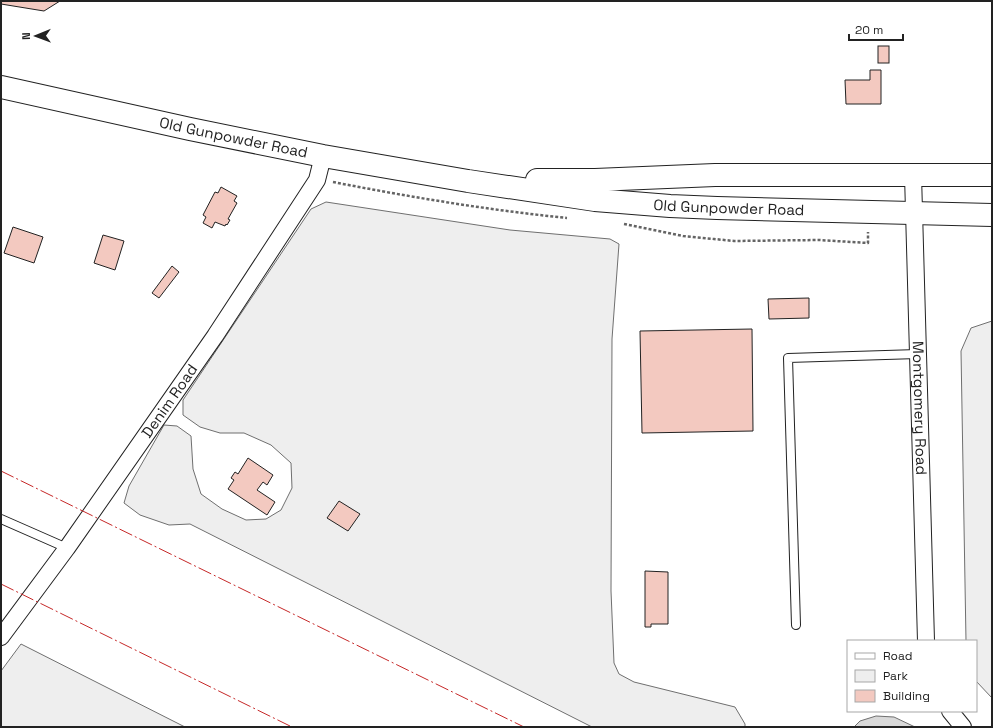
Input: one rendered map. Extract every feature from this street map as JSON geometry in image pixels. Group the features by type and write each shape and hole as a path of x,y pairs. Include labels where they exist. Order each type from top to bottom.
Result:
{"main road":[{"name":"Old Gunpowder Road","path":"1,87 190,129 323,156 468,181 595,200 717,208 992,215"},
{"name":"Old Gunpowder Road","path":"468,181 595,180 715,175 992,175"}],"street":[{"name":"Denim Road","path":"1,637 67,548 215,336 317,180 323,156"},
{"name":"Montgomery Road","path":"913,175 926,640"},
{"path":"951,712 963,727"}],"lane":[{"path":"796,626 788,358 918,354"},
{"path":"1,519 67,548"}],"green space":[{"path":"326,202 510,230 610,239 619,244 612,339 611,591 614,663 619,674 634,682 735,707 745,724 745,727 592,727 190,524 169,525 140,515 124,503 129,486 164,425 177,426 191,436 193,469 201,494 222,509 246,520 266,519 281,510 292,488 291,463 271,445 244,433 220,433 200,427 183,415 183,400 311,209"},
{"path":"992,321 992,698 977,682 977,640 966,640 961,351 971,328"},
{"path":"21,644 185,727 1,727 1,671"}],"shaded area":[{"path":"876,716 894,717 915,727 854,727 860,721"}],"building":[{"path":"1,1 60,1 44,11 1,4"},
{"path":"878,46 889,46 889,63 878,63"},
{"path":"870,70 881,70 881,104 846,104 845,80 870,80"},
{"path":"221,187 237,196 234,201 237,203 228,219 230,220 227,225 226,224 225,226 215,222 212,228 203,223 206,217 203,215 215,192 218,193"},
{"path":"13,227 43,237 34,263 4,253"},
{"path":"103,235 124,241 115,270 94,263"},
{"path":"172,266 179,272 159,298 152,293"},
{"path":"809,298 809,318 769,319 768,299"},
{"path":"752,329 753,431 642,433 640,331"},
{"path":"248,458 273,475 267,485 263,482 257,490 275,502 267,515 228,489 234,480 231,478 235,472 238,474"},
{"path":"339,501 360,514 348,531 327,518"},
{"path":"645,571 668,572 668,624 651,624 651,627 645,627"}],"power":[{"path":"1,471 524,727"},
{"path":"1,584 292,727"}]}
